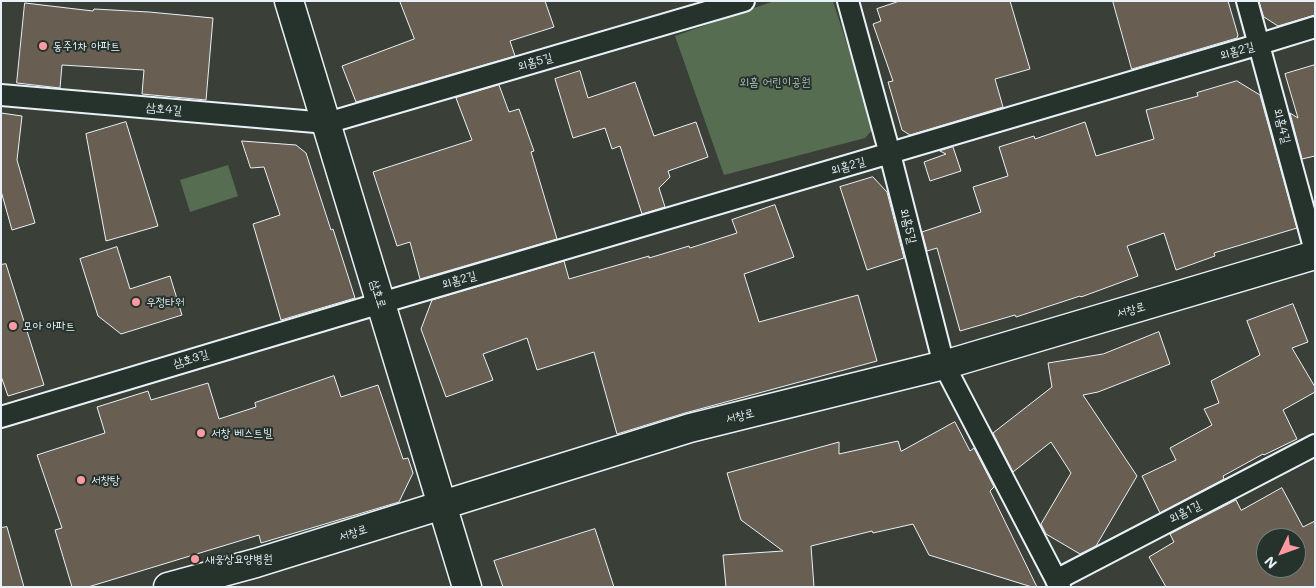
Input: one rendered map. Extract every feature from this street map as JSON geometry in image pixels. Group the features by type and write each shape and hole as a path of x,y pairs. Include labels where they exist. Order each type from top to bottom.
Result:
{"street":[{"name":"삼호로","path":"289,1 467,587"},
{"name":"외홈5길","path":"327,123 744,1"},
{"name":"외홈5길","path":"848,1 890,154 944,365"},
{"name":"외홈4길","path":"1247,1 1315,251"},
{"name":"외홈2길","path":"380,303 890,154 1315,26"},
{"name":"삼호4길","path":"1,95 327,123"},
{"name":"서창로","path":"168,587 256,563 690,428 944,365 1315,255"},
{"name":"삼호3길","path":"1,417 380,303"},
{"name":"외홈1길","path":"944,365 1058,583 1315,445"}],"green space":[{"name":"외홈 어린이공원","path":"774,1 833,1 874,128 865,138 724,175 675,36"},
{"path":"228,165 238,196 190,212 180,180"}],"building":[{"path":"400,1 545,1 554,27 510,41 515,56 356,102 342,66 414,39"},
{"path":"900,1 1010,1 1030,69 995,79 1003,107 910,135 902,130 888,82 893,81 873,24 881,21 877,9"},
{"path":"1113,1 1228,1 1238,35 1237,38 1132,69"},
{"path":"1259,1 1315,1 1315,15 1278,26 1264,17"},
{"path":"25,3 93,11 94,9 149,12 213,18 206,100 142,94 144,70 62,65 60,88 17,83"},
{"path":"1315,65 1315,156 1302,159 1290,113 1298,118 1285,74"},
{"path":"580,71 588,98 635,82 654,136 696,122 708,157 668,171 670,177 659,188 665,207 642,214 620,146 612,149 605,128 573,138 555,79"},
{"path":"1237,81 1260,95 1297,228 1214,253 1215,256 1176,270 1164,233 1127,246 1138,276 1081,297 1016,317 1015,315 960,331 937,248 927,251 922,232 981,212 973,187 1008,176 999,147 1034,136 1035,139 1085,122 1096,156 1154,139 1146,110 1198,96 1197,93"},
{"path":"499,85 509,112 519,109 534,151 531,152 557,239 420,279 410,242 397,246 373,172 472,140 456,98"},
{"path":"1,113 22,116 17,160 35,223 12,230 1,191"},
{"path":"126,122 158,226 106,241 86,134"},
{"path":"242,141 296,145 306,153 355,298 281,320 253,224 280,215 264,167 251,168"},
{"path":"953,147 961,171 930,181 924,162 946,154 940,151"},
{"path":"873,177 887,192 904,258 867,270 840,187"},
{"path":"775,205 794,257 744,274 759,322 858,295 877,361 685,413 617,434 594,352 537,370 527,338 483,354 493,380 446,397 421,329 432,300 564,261 569,279 649,256 649,258 689,246 690,248 737,233 732,220"},
{"name":"우정타워","path":"117,247 130,289 170,276 182,315 121,334 98,316 80,259"},
{"name":"모아 아파트","path":"6,264 44,385 8,396 1,376 1,265"},
{"path":"1293,304 1308,342 1292,348 1315,387 1315,392 1283,410 1297,439 1263,454 1223,476 1224,479 1160,513 1142,476 1176,460 1170,448 1212,425 1204,409 1219,403 1211,381 1260,355 1247,321"},
{"path":"1159,332 1170,364 1098,392 1083,395 1137,476 1096,546 1080,554 1046,534 1041,524 1071,473 1051,442 1013,472 993,433 1052,387 1048,363 1103,354"},
{"path":"334,376 341,397 378,385 403,459 408,458 413,473 399,502 261,543 259,535 88,587 72,587 55,530 62,528 37,455 105,433 97,407 148,391 151,400 208,383 219,419 256,407 255,403"},
{"path":"955,422 970,451 974,448 994,487 990,491 1037,587 929,555 913,524 873,533 872,531 811,546 814,587 726,587 723,555 783,551 741,520 727,473 839,442 839,454 898,441 901,451"},
{"path":"1282,488 1303,527 1315,521 1315,587 1166,587 1149,557 1174,542 1170,534 1236,500 1241,510"},
{"path":"7,527 24,587 1,587 1,528"},
{"path":"595,529 614,587 503,587 494,561"}],"place":[{"name":"동주1차 아파트","path":"43,46"},
{"name":"우정타워","path":"136,302"},
{"name":"모아 아파트","path":"13,326"},
{"name":"서창 베스트빌","path":"201,433"},
{"name":"서창탕","path":"81,480"},
{"name":"새웅상요양병원","path":"195,559"}]}
